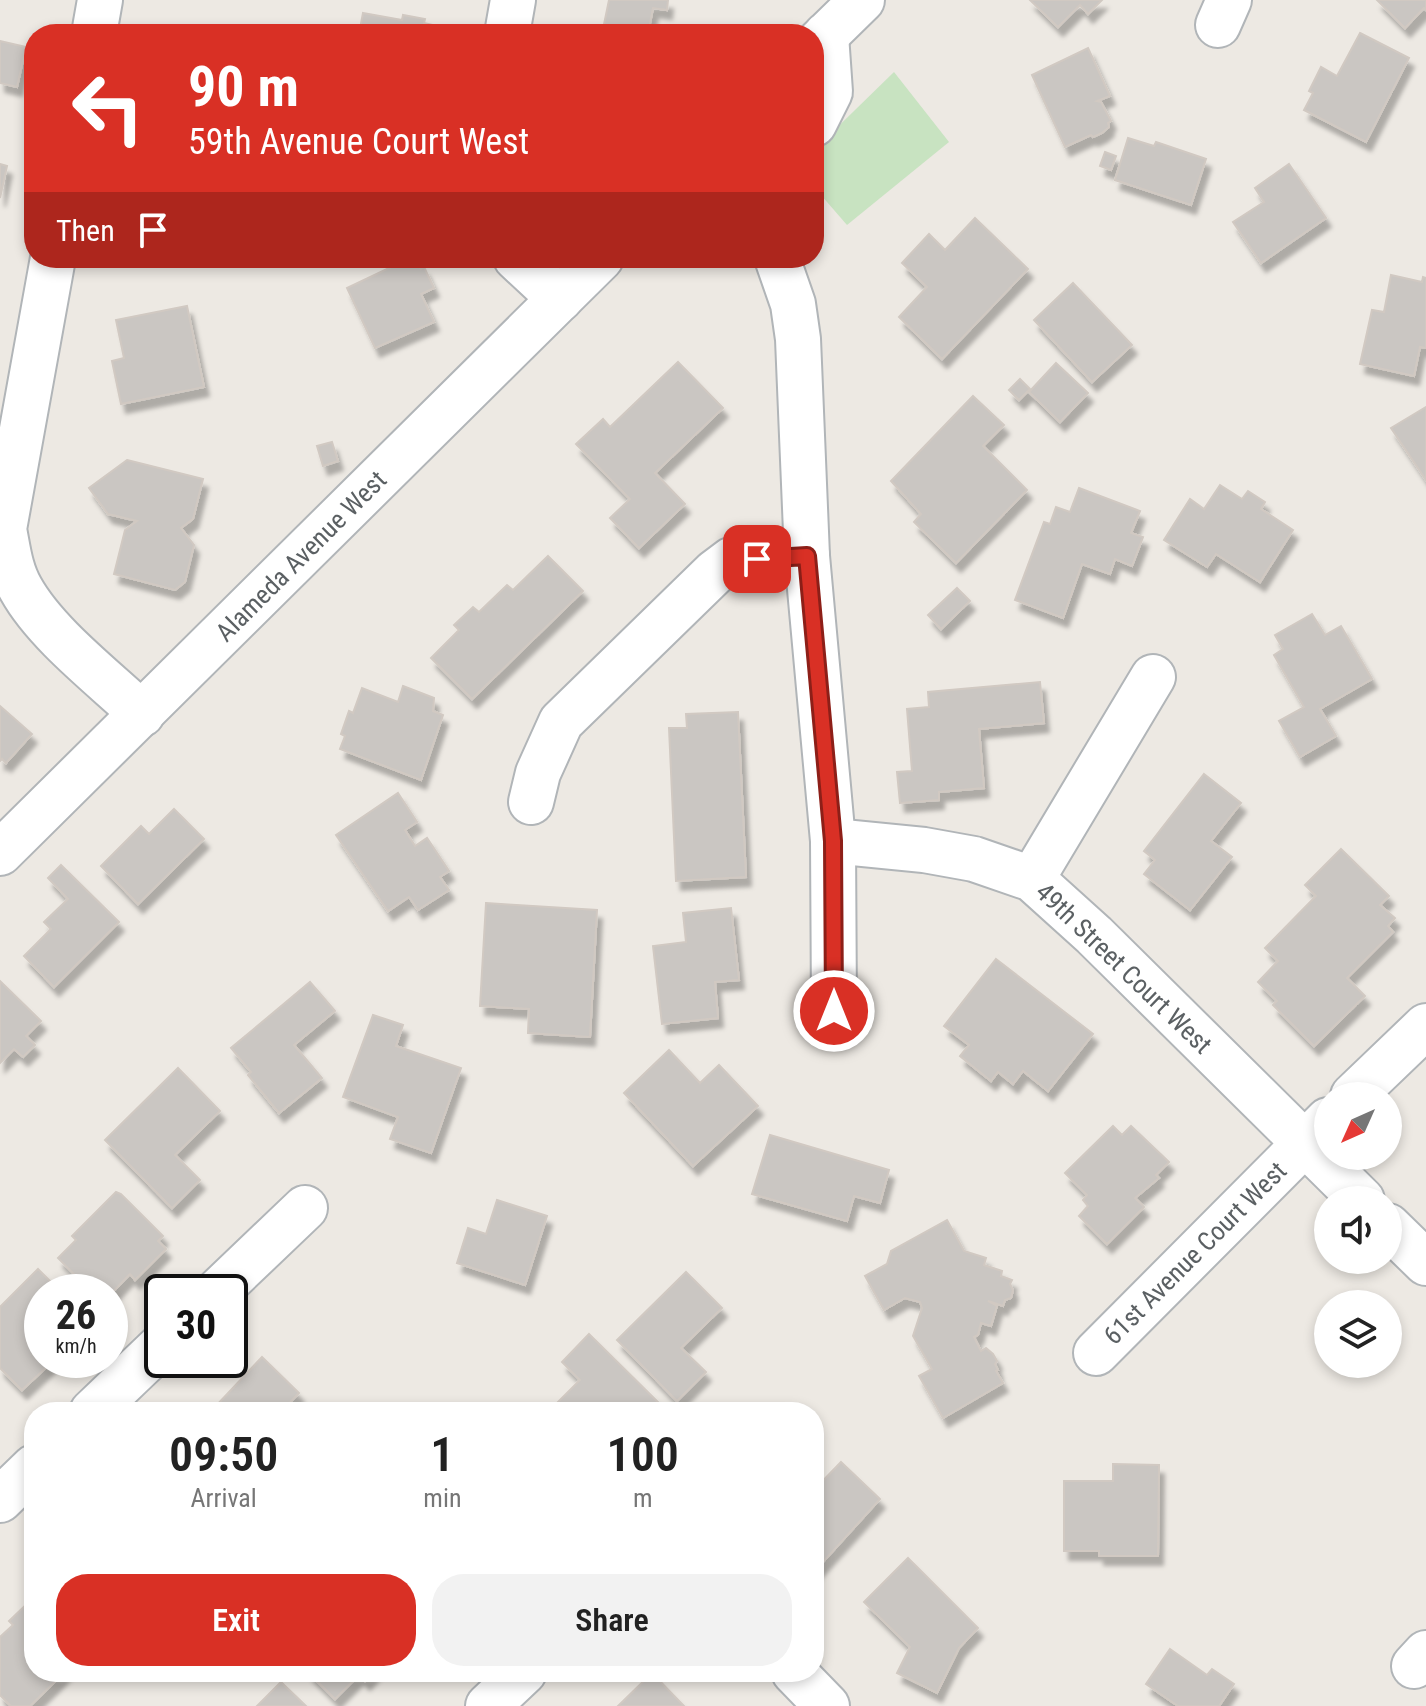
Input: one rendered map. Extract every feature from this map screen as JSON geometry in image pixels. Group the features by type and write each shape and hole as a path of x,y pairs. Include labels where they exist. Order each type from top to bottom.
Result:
{"street":[{"path":"96,24 100,0"},
{"path":"509,24 513,0"},
{"path":"824,37 862,0"},
{"path":"824,61 830,92 824,104"},
{"path":"51,268 4,529 10,561 21,589 47,624 142,714"},
{"path":"527,268 560,299"},
{"name":"Alameda Avenue West","path":"0,853 591,268"},
{"path":"780,268 793,304 798,339 807,556 833,841 834,1011"},
{"path":"531,802 538,773 561,722 715,572 731,560 807,556"},
{"path":"1032,879 1153,677"},
{"name":"49th Street Court West","path":"833,841 924,850 974,859 1032,879 1314,1130"},
{"path":"1368,1082 1426,1026"},
{"name":"61st Avenue Court West","path":"1096,1353 1314,1134"},
{"path":"236,1274 305,1208"},
{"path":"1402,1240 1426,1263"},
{"path":"102,1402 144,1362"},
{"path":"0,1500 24,1477"},
{"path":"488,1706 513,1682"},
{"path":"804,1682 827,1706"}],"green space":[{"path":"894,72 949,142 847,225 824,199 824,140"}],"building":[{"path":"609,0 668,0 667,10 653,8 650,24 604,24"},
{"path":"1030,0 1102,0 1088,14 1080,5 1058,27"},
{"path":"1377,0 1426,0 1426,10 1424,8 1405,28"},
{"path":"363,13 402,20 403,15 425,19 424,23 428,24 361,24"},
{"path":"1360,33 1409,58 1366,142 1304,110 1321,67 1337,76"},
{"path":"0,41 24,47 17,87 0,83"},
{"path":"1088,48 1110,96 1097,101 1101,102 1111,121 1102,133 1065,147 1032,75"},
{"path":"1128,138 1154,146 1156,142 1206,159 1191,205 1115,180"},
{"path":"1105,152 1116,156 1111,170 1100,166"},
{"path":"0,164 7,166 0,198"},
{"path":"1289,164 1326,218 1261,263 1233,222 1264,202 1255,188"},
{"path":"975,218 1028,269 942,359 899,317 927,287 902,263 929,234 945,250"},
{"path":"389,268 424,268 434,288 421,294 434,322 375,348 347,288"},
{"path":"1391,275 1422,282 1423,277 1426,278 1426,348 1420,347 1414,376 1360,364 1372,310 1384,312"},
{"path":"1073,283 1132,345 1092,382 1034,320"},
{"path":"187,306 204,387 121,404 112,361 124,358 116,320"},
{"path":"678,362 723,408 655,473 685,504 639,548 610,518 630,499 576,444 603,419 610,427"},
{"path":"1056,363 1088,393 1060,422 1029,392"},
{"path":"1020,379 1030,389 1019,400 1009,390"},
{"path":"973,396 1004,425 983,446 1027,490 956,563 914,522 921,514 891,481"},
{"path":"1426,407 1426,480 1391,428"},
{"path":"332,442 338,461 323,466 317,446"},
{"path":"127,460 203,479 193,519 181,528 194,545 185,582 175,590 114,574 125,530 137,521 108,514 89,488"},
{"path":"1220,485 1242,499 1248,491 1265,502 1261,509 1293,530 1260,582 1216,554 1207,567 1164,540 1190,499 1204,509"},
{"path":"1079,488 1140,511 1131,533 1143,537 1132,566 1115,559 1110,574 1082,564 1063,618 1015,600 1044,522 1050,524 1056,507 1070,512"},
{"path":"548,556 583,591 472,699 431,658 459,630 454,625 473,607 479,612 507,585 513,590"},
{"path":"957,588 970,601 941,629 928,615"},
{"path":"1312,614 1325,635 1341,626 1372,679 1320,709 1336,736 1300,757 1279,721 1304,707 1274,655 1283,649 1275,635"},
{"path":"1040,682 1044,723 979,729 984,788 939,792 939,800 900,803 897,772 912,771 907,709 929,707 928,692"},
{"path":"403,686 434,698 433,711 443,715 421,780 340,749 345,736 341,734 349,711 353,713 362,688 398,702"},
{"path":"0,706 32,734 6,763 2,759 0,761"},
{"path":"738,712 746,877 676,881 669,728 687,728 686,714"},
{"path":"1204,774 1241,803 1211,841 1232,857 1190,910 1144,874 1155,860 1144,851"},
{"path":"398,793 417,822 405,830 415,846 427,838 449,871 440,877 449,890 418,910 409,897 388,911 336,835"},
{"path":"174,809 204,839 138,904 101,866 141,826 149,834"},
{"path":"1341,849 1389,896 1380,905 1395,918 1388,926 1393,932 1347,978 1365,996 1314,1046 1273,1005 1277,1001 1258,982 1278,961 1265,948 1316,896 1305,885"},
{"path":"61,865 119,922 54,987 24,956 51,929 44,922 68,899 48,878"},
{"path":"486,903 597,910 590,1037 528,1033 529,1009 480,1006"},
{"path":"731,908 739,980 715,982 718,1018 662,1024 653,946 686,942 683,913"},
{"path":"996,959 1093,1034 1048,1091 1023,1071 1013,1084 998,1072 991,1081 960,1056 969,1045 944,1026"},
{"path":"0,981 41,1021 26,1036 35,1045 23,1057 14,1049 0,1063"},
{"path":"310,982 335,1011 294,1045 322,1078 279,1113 231,1048"},
{"path":"373,1015 403,1025 396,1046 461,1068 431,1153 390,1139 398,1117 343,1097"},
{"path":"669,1050 700,1083 719,1065 758,1106 693,1166 624,1093"},
{"path":"178,1068 220,1111 175,1155 200,1180 172,1208 105,1140"},
{"path":"1113,1126 1122,1135 1131,1126 1169,1162 1156,1175 1159,1178 1135,1198 1144,1207 1107,1244 1079,1216 1088,1206 1083,1200 1087,1195 1065,1173"},
{"path":"770,1135 889,1170 880,1203 854,1196 847,1221 752,1194"},
{"path":"116,1192 163,1236 158,1241 166,1249 135,1280 130,1274 74,1274 58,1258 76,1240 72,1236"},
{"path":"497,1200 547,1216 525,1285 457,1263 468,1228 486,1234"},
{"path":"947,1220 964,1251 986,1258 984,1265 1002,1271 1001,1276 1012,1280 1013,1290 1011,1298 1005,1300 1003,1306 988,1301 997,1306 991,1326 981,1323 978,1335 974,1337 981,1351 986,1348 993,1354 997,1361 996,1371 1003,1383 943,1418 919,1376 932,1369 913,1336 922,1308 920,1302 905,1298 884,1310 865,1276 887,1264 891,1251"},
{"path":"686,1272 722,1308 681,1348 706,1372 677,1401 617,1340"},
{"path":"24,1283 24,1378 35,1378 22,1390 0,1368 0,1307"},
{"path":"589,1334 658,1402 558,1402 580,1380 562,1362"},
{"path":"262,1357 299,1393 290,1402 220,1402 242,1378 248,1378 248,1372"},
{"path":"841,1462 880,1499 824,1561 824,1480"},
{"path":"1113,1464 1159,1465 1158,1556 1099,1556 1099,1551 1064,1551 1064,1481 1113,1481"},
{"path":"908,1558 978,1628 959,1648 937,1693 897,1673 910,1647 864,1602"},
{"path":"24,1607 24,1682 55,1682 30,1706 11,1706 0,1695 0,1637 13,1625 9,1621"},
{"path":"1170,1649 1207,1675 1212,1669 1234,1684 1219,1706 1178,1706 1146,1684"},
{"path":"281,1682 306,1706 257,1706"},
{"path":"318,1682 352,1682 335,1699"},
{"path":"643,1682 661,1682 684,1706 618,1706"}],"route":[{"path":"757,559 807,556 833,841 834,1011"}]}
